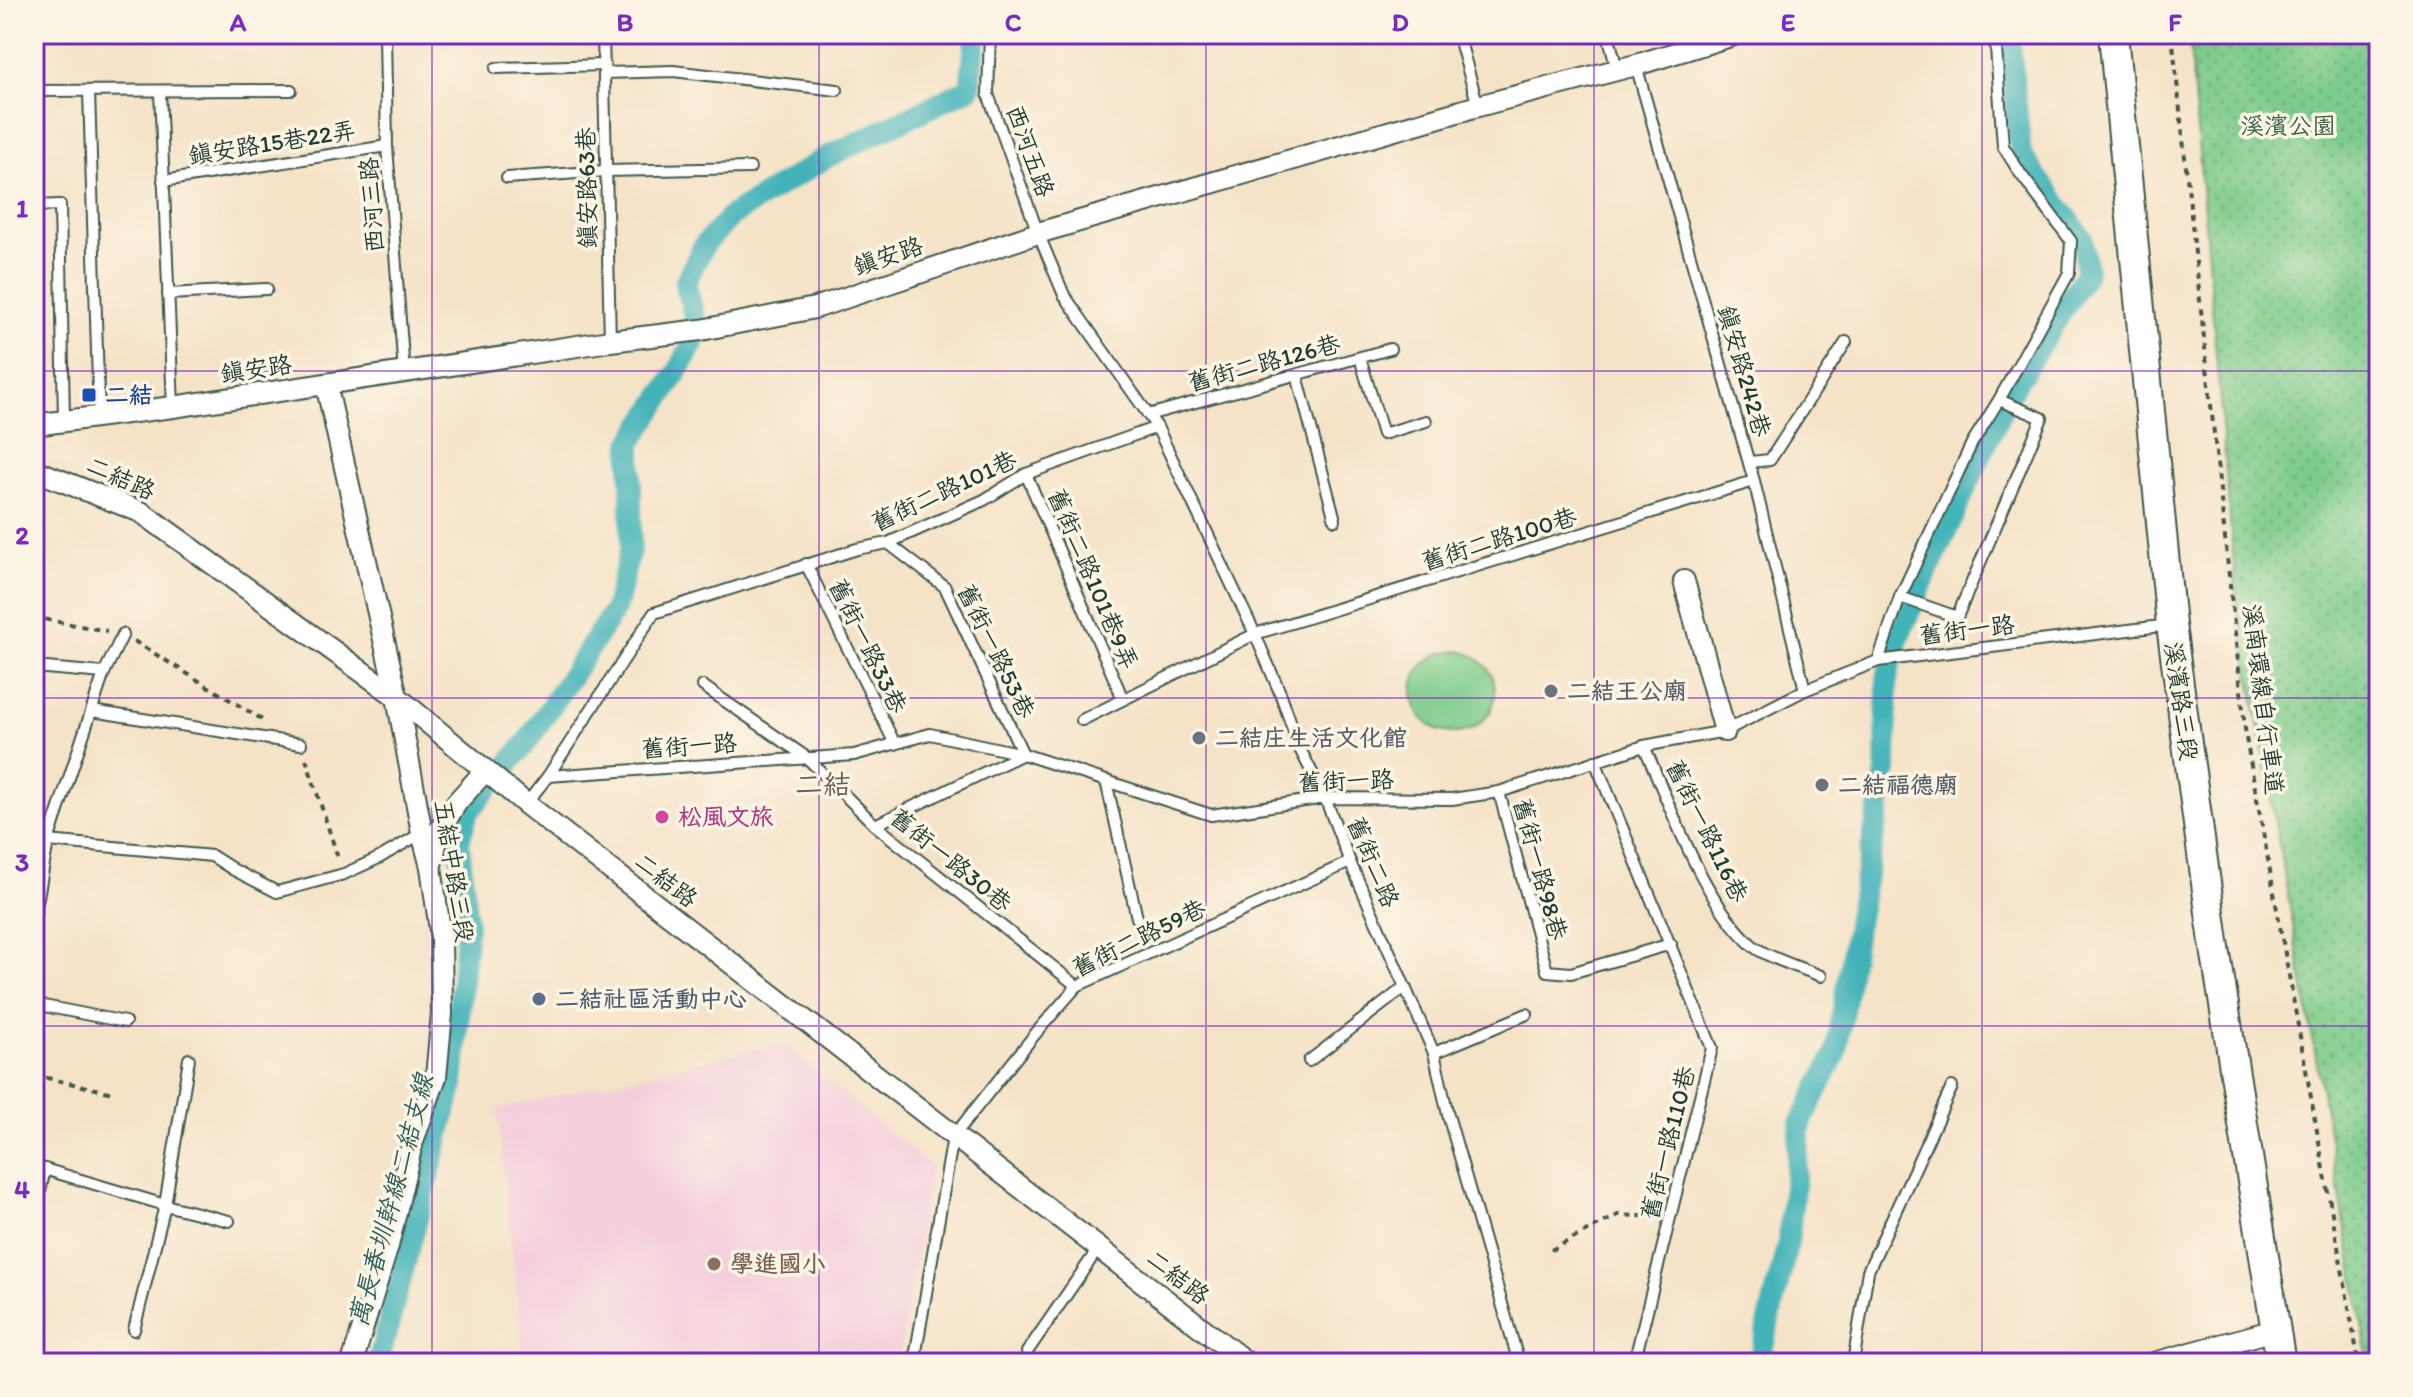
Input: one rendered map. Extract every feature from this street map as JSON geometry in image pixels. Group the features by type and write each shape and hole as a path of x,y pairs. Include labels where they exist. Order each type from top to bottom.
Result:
{"street":[{"name":"鎮安路","path":"34,425 701,330 815,308 1038,233 1737,34"},
{"name":"溪濱路三段","path":"2113,34 2171,625 2214,942 2281,1363"},
{"name":"五結中路三段","path":"326,384 397,697 431,867 441,937 442,1013 436,1077 412,1144 388,1246 352,1363"},
{"name":"二結路","path":"34,470 141,512 397,697 494,779 1247,1363"},
{"path":"1684,581 1725,731"},
{"path":"431,867 438,833 457,802 494,779"},
{"path":"2154,1363 2275,1330"}],"lane":[{"name":"西河三路","path":"385,34 387,146 404,373"},
{"name":"鎮安路63巷","path":"603,34 610,341"},
{"name":"西河五路","path":"990,34 988,94 1038,233"},
{"path":"1458,34 1478,106"},
{"name":"鎮安路242巷","path":"1608,34 1627,67 1749,462 1805,690"},
{"path":"1878,661 1900,597 1972,443 2069,273 2071,241 2003,146 1995,34"},
{"path":"496,68 673,71 837,90"},
{"path":"34,91 291,90"},
{"path":"89,91 99,416"},
{"name":"鎮安路15巷22弄","path":"160,91 173,407"},
{"name":"鎮安路15巷22弄","path":"163,181 387,146"},
{"path":"507,178 606,171 750,168"},
{"path":"34,206 60,205 64,420"},
{"name":"舊街二路","path":"1038,233 1064,295 1157,427 1255,634 1300,749 1325,798 1434,1053 1448,1115 1464,1162 1519,1363"},
{"path":"168,294 267,289"},
{"path":"1749,462 1770,460 1846,342"},
{"name":"舊街二路126巷","path":"1148,415 1390,349"},
{"path":"1360,358 1383,434 1426,421"},
{"path":"1297,375 1335,520"},
{"path":"1900,597 1957,617 2042,418 1999,400"},
{"name":"舊街二路101巷","path":"548,776 654,613 806,564 888,543 984,500 1026,474 1157,427"},
{"name":"舊街二路101巷9弄","path":"1026,474 1123,699"},
{"name":"舊街二路100巷","path":"1082,720 1255,634 1754,481"},
{"name":"舊街一路53巷","path":"888,543 945,587 1023,754"},
{"name":"舊街一路33巷","path":"806,564 895,744"},
{"name":"舊街一路","path":"548,776 854,755 930,734 1023,754 1211,815 1325,798 1452,799 1499,792 1644,746 1725,731 1805,690 1878,661 2171,625"},
{"path":"34,920 48,841 104,673 123,634"},
{"path":"34,667 104,673"},
{"name":"舊街一路30巷","path":"703,686 806,757 875,825 1077,986"},
{"path":"92,711 301,744"},
{"name":"舊街一路116巷","path":"1644,746 1699,871 1729,920 1756,949 1821,976"},
{"path":"875,825 1023,754"},
{"name":"舊街一路110巷","path":"1595,761 1712,1048 1634,1363"},
{"path":"526,804 548,776"},
{"path":"1106,781 1137,918"},
{"name":"舊街一路98巷","path":"1499,792 1547,971 1571,973 1671,944"},
{"path":"34,843 48,841 212,856 277,892 344,874 422,833"},
{"name":"舊街二路59巷","path":"953,1137 1077,986 1350,862"},
{"path":"1309,1061 1405,987"},
{"path":"34,1004 125,1022"},
{"path":"1434,1053 1527,1014"},
{"path":"134,1330 165,1205 189,1059"},
{"path":"1853,1363 1868,1271 1952,1087"},
{"path":"914,1363 953,1137"},
{"path":"34,1219 39,1168 229,1221"},
{"path":"1027,1352 1098,1249"}],"path":[{"name":"溪南環線自行車道","path":"2172,34 2246,738 2359,1363"},
{"path":"34,615 123,634 301,744 344,874"},
{"path":"34,1075 113,1093"},
{"path":"1551,1250 1618,1215 1670,1217"}],"shaded area":[{"name":"學進國小","path":"782,1043 931,1166 898,1363 524,1363 497,1109"}],"green space":[{"name":"溪濱公園","path":"2189,34 2379,34 2379,1363 2369,1363 2237,603"},
{"path":"1454,651 1470,655 1483,663 1491,676 1495,692 1491,708 1483,721 1470,729 1454,733 1438,729 1425,721 1417,708 1413,692 1417,676 1425,663 1438,655"}],"waterway":[{"name":"萬長春圳幹線二結支線","path":"378,1363 453,1085 467,925 459,841 468,812 528,741 615,609 631,547 631,443 679,370 699,331 685,283 704,245 732,215 827,157 970,88 976,34"},
{"path":"1759,1363 1788,1242 1801,1123 1836,1053 1886,772 1887,678 1893,652 2008,396 2087,272 2082,238 2021,155 2009,34"}],"place":[{"name":"二結","path":"89,395"},
{"name":"二結王公廟","path":"1551,691"},
{"name":"二結庄生活文化館","path":"1199,738"},
{"name":"二結福德廟","path":"1822,785"},
{"name":"松風文旅","path":"662,817"},
{"name":"二結社區活動中心","path":"539,999"},
{"name":"學進國小","path":"714,1264"}],"district":[{"name":"二結","path":"823,784"}]}
